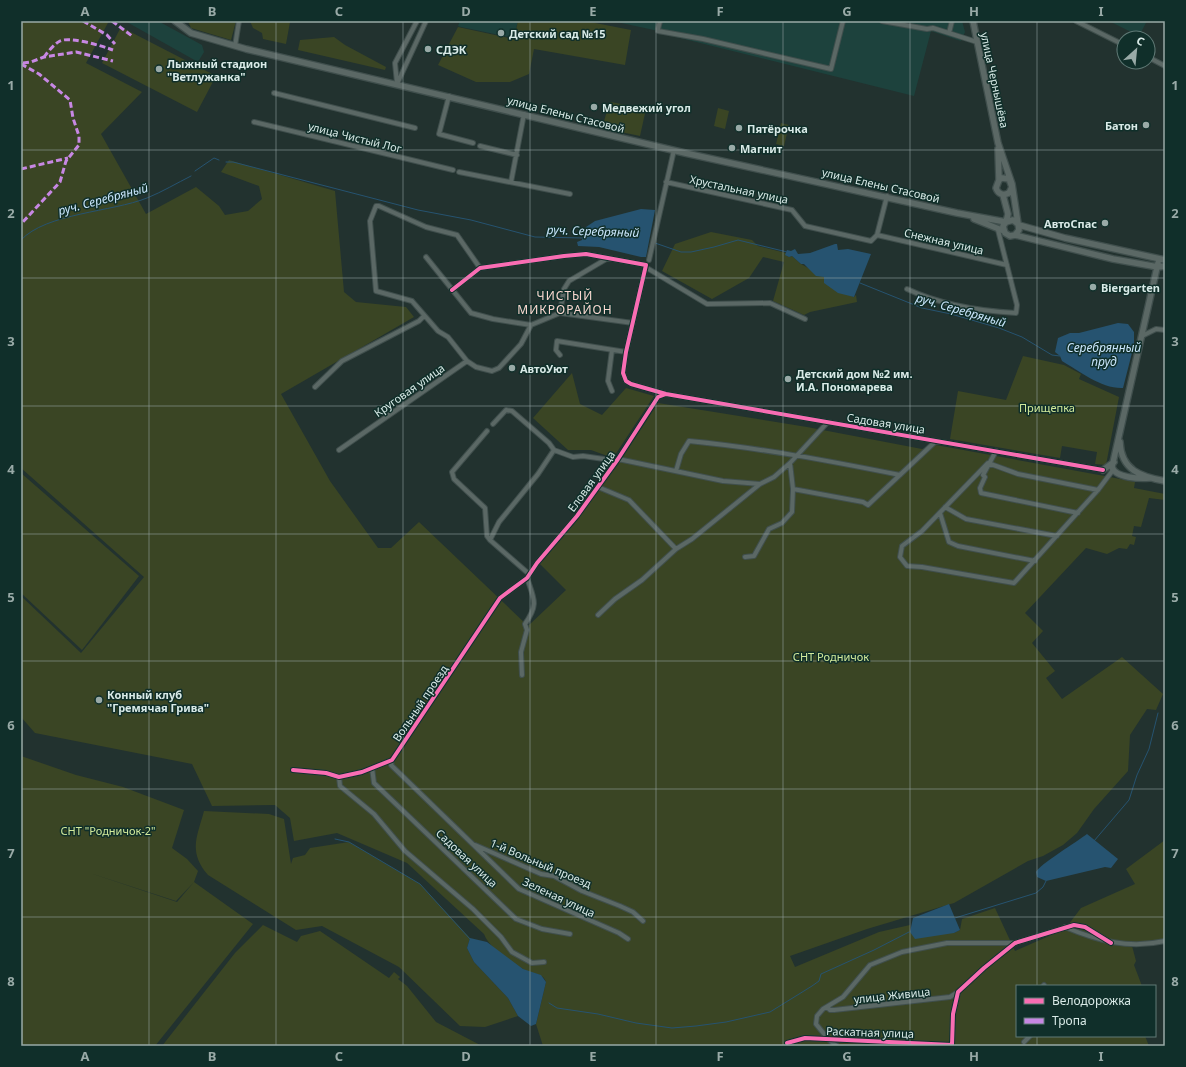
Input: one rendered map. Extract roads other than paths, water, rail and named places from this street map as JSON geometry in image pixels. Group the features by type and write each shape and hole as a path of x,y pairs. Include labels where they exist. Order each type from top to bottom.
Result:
{"main road":[{"name":"улица Елены Стасовой","path":"174,21 191,33 235,46 674,150 887,196 957,213 1006,222"},
{"name":"улица Чернышёва","path":"973,21 998,143 1012,184 1019,225"},
{"name":"улица Чернышёва","path":"998,143 999,180 996,188 999,193 1003,195 1008,214 1006,222"},
{"path":"999,180 1007,178 1012,184 1011,192 1003,195"},
{"name":"улица Елены Стасовой","path":"957,213 981,221 1001,231"},
{"path":"1165,260 1019,225 1013,220 1006,222 1001,231 1010,236 1015,235 1106,257 1158,267 1165,266"},
{"path":"1015,235 1018,232 1019,225"},
{"path":"1113,470 1113,464 1158,267 1158,263 1155,258"},
{"path":"1119,438 1120,450 1123,459 1136,473 1165,481"},
{"path":"1103,470 1117,460 1123,459"},
{"path":"1122,474 1126,471 1128,465"},
{"path":"1103,470 1113,470 1118,474 1128,477 1150,478"}],"street":[{"path":"235,46 239,21"},
{"path":"397,84 395,63 417,21"},
{"path":"397,84 426,21"},
{"path":"660,21 658,30 703,39 831,70 843,21"},
{"path":"882,21 927,29 933,28 977,42"},
{"path":"949,33 952,21"},
{"path":"1076,21 1116,41"},
{"path":"1156,61 1165,66"},
{"path":"274,93 415,128"},
{"path":"449,96 439,134 472,143"},
{"path":"511,182 524,114"},
{"name":"улица Чистый Лог","path":"254,122 453,170"},
{"path":"480,146 517,155"},
{"path":"649,260 674,150"},
{"path":"459,172 570,194"},
{"name":"Хрустальная улица","path":"666,182 792,210 805,226 871,241 877,235"},
{"path":"877,235 887,196"},
{"path":"480,268 457,235 426,227 386,208 376,206 370,221 376,291 410,300 438,331 448,337 467,361 476,367 492,372 499,368 521,344 531,325"},
{"name":"Снежная улица","path":"907,289 926,298 986,311 1016,313 1017,305 1007,265 1001,231"},
{"name":"Снежная улица","path":"877,235 1007,265"},
{"path":"452,290 480,268 577,254 608,258 647,267 707,304 770,303 805,319"},
{"path":"426,257 471,313 493,319 531,325 560,313 633,323"},
{"path":"560,313 564,289 569,282 608,258"},
{"path":"560,355 556,350 557,341 626,352 647,267"},
{"path":"315,387 342,361 419,321 424,316"},
{"path":"1142,336 1156,329 1165,330"},
{"path":"612,350 608,381 612,391"},
{"name":"Садовая улица","path":"626,352 623,373 626,381 631,384 666,394 1103,470"},
{"name":"Круговая улица","path":"339,450 467,361"},
{"name":"Еловая улица","path":"528,576 598,487 658,397 666,394"},
{"path":"493,424 506,410 512,411 549,443 554,450 573,457 583,456 604,459 676,471 723,481 760,484"},
{"path":"598,614 615,599 642,580 676,549 692,539 760,484 774,477 790,464 827,423"},
{"path":"487,431 452,472 454,478 485,508 487,536 528,576 534,600 533,612 525,624 527,630 521,652 522,675"},
{"path":"676,471 681,454 690,441 740,446 798,455 900,475"},
{"name":"Садовая улица","path":"793,490 863,502 868,505 936,441"},
{"path":"490,540 499,522 538,474 554,450"},
{"path":"996,451 988,463 940,513 922,531 902,546 900,557 907,566 922,567 1014,583 1078,513 1113,470"},
{"path":"988,463 1018,474 1098,490"},
{"path":"988,463 983,475 985,477 980,488 981,493 1078,513"},
{"path":"745,557 754,556 769,529 782,523 792,512 793,490 790,464"},
{"path":"598,487 629,500 676,549"},
{"path":"945,507 966,519 1057,536"},
{"path":"940,513 946,538 949,542 958,546 1035,561"},
{"name":"Вольный проезд","path":"392,760 500,598 528,576"},
{"path":"293,770 326,773 339,777 372,768 392,760"},
{"name":"Зеленая улица","path":"392,760 392,765 519,889 620,933 628,939"},
{"name":"Садовая улица","path":"372,768 374,783 516,919 542,929 570,934"},
{"path":"339,777 340,786 374,814 405,851 473,909 501,937 512,952 532,963 544,962"},
{"name":"1-й Вольный проезд","path":"473,844 541,874 554,876 588,894 633,912 643,921"},
{"path":"836,1046 816,1024 817,1016 827,1007 843,997 870,965 902,952 947,943 1015,943 1074,925 1085,927 1111,943"},
{"path":"1064,927 1111,943 1147,945 1165,941"},
{"path":"952,1045 954,1028 953,1014 958,992 984,968 1015,943"},
{"name":"улица Живица","path":"827,1007 830,1010 834,1010 950,997 958,992"},
{"path":"1024,1042 1029,1037"},
{"name":"Раскатная улица","path":"787,1043 804,1038 952,1045"}],"water":[{"path":"641,209 655,210 646,257 599,247 578,246 577,242 582,240 586,227 595,221"},
{"path":"837,244 838,250 848,249 871,254 854,297 838,293 824,283 824,277 816,276 804,264 801,264 792,256 789,257 785,255 787,250 791,251 795,249 798,254 810,253"},
{"name":"Серебрянный пруд","path":"1118,323 1128,324 1134,332 1134,345 1123,388 1107,386 1091,379 1062,361 1060,356 1055,352 1058,338 1070,333 1079,333"},
{"path":"1087,834 1118,859 1111,868 1105,867 1046,881 1037,877 1036,872 1044,864"},
{"path":"949,904 960,930 954,933 915,939 910,932 913,918"},
{"path":"470,938 487,942 523,969 541,975 546,982 536,1024 531,1026 518,1016 508,998 474,962 467,948"}],"waterway":[{"name":"руч. Серебряный","path":"195,171 214,158 219,160"},
{"name":"руч. Серебряный","path":"226,162 233,162 418,210 471,220 535,237 584,238"},
{"name":"руч. Серебряный","path":"21,240 32,231 46,224 80,214 133,203 147,198 191,176"},
{"name":"руч. Серебряный","path":"655,243 681,252 691,252 738,240 787,252"},
{"name":"руч. Серебряный","path":"860,283 922,308 951,314 999,328 1022,337 1052,355 1060,356"},
{"path":"1094,841 1129,800 1137,775 1149,749 1158,713"},
{"path":"335,839 349,842 420,884 470,939"},
{"path":"955,918 1036,893 1043,887 1046,881"},
{"path":"549,1003 557,1008 598,1014 636,1023 672,1028 726,1022 770,1012 819,981 821,974 909,932"}],"place":[{"name":"Детский сад №15","path":"501,33"},
{"name":"СДЭК","path":"428,49"},
{"name":"Лыжный стадион \"Ветлужанка\"","path":"159,69"},
{"name":"Медвежий угол","path":"594,107"},
{"name":"Батон","path":"1146,125"},
{"name":"Пятёрочка","path":"739,128"},
{"name":"Магнит","path":"732,148"},
{"name":"АвтоСпас","path":"1105,223"},
{"name":"Biergarten","path":"1093,287"},
{"name":"АвтоУют","path":"512,368"},
{"name":"Детский дом №2 им. И.А. Пономарева","path":"788,379"},
{"name":"Конный клуб \"Гремячая Грива\"","path":"99,700"}],"district":[{"name":"ЧИСТЫЙ МИКРОРАЙОН","path":"565,302"}],"park label":[{"name":"Прищепка","path":"1047,407"},
{"name":"СНТ Родничок","path":"831,656"},
{"name":"СНТ \"Родничок-2\"","path":"108,830"}]}
